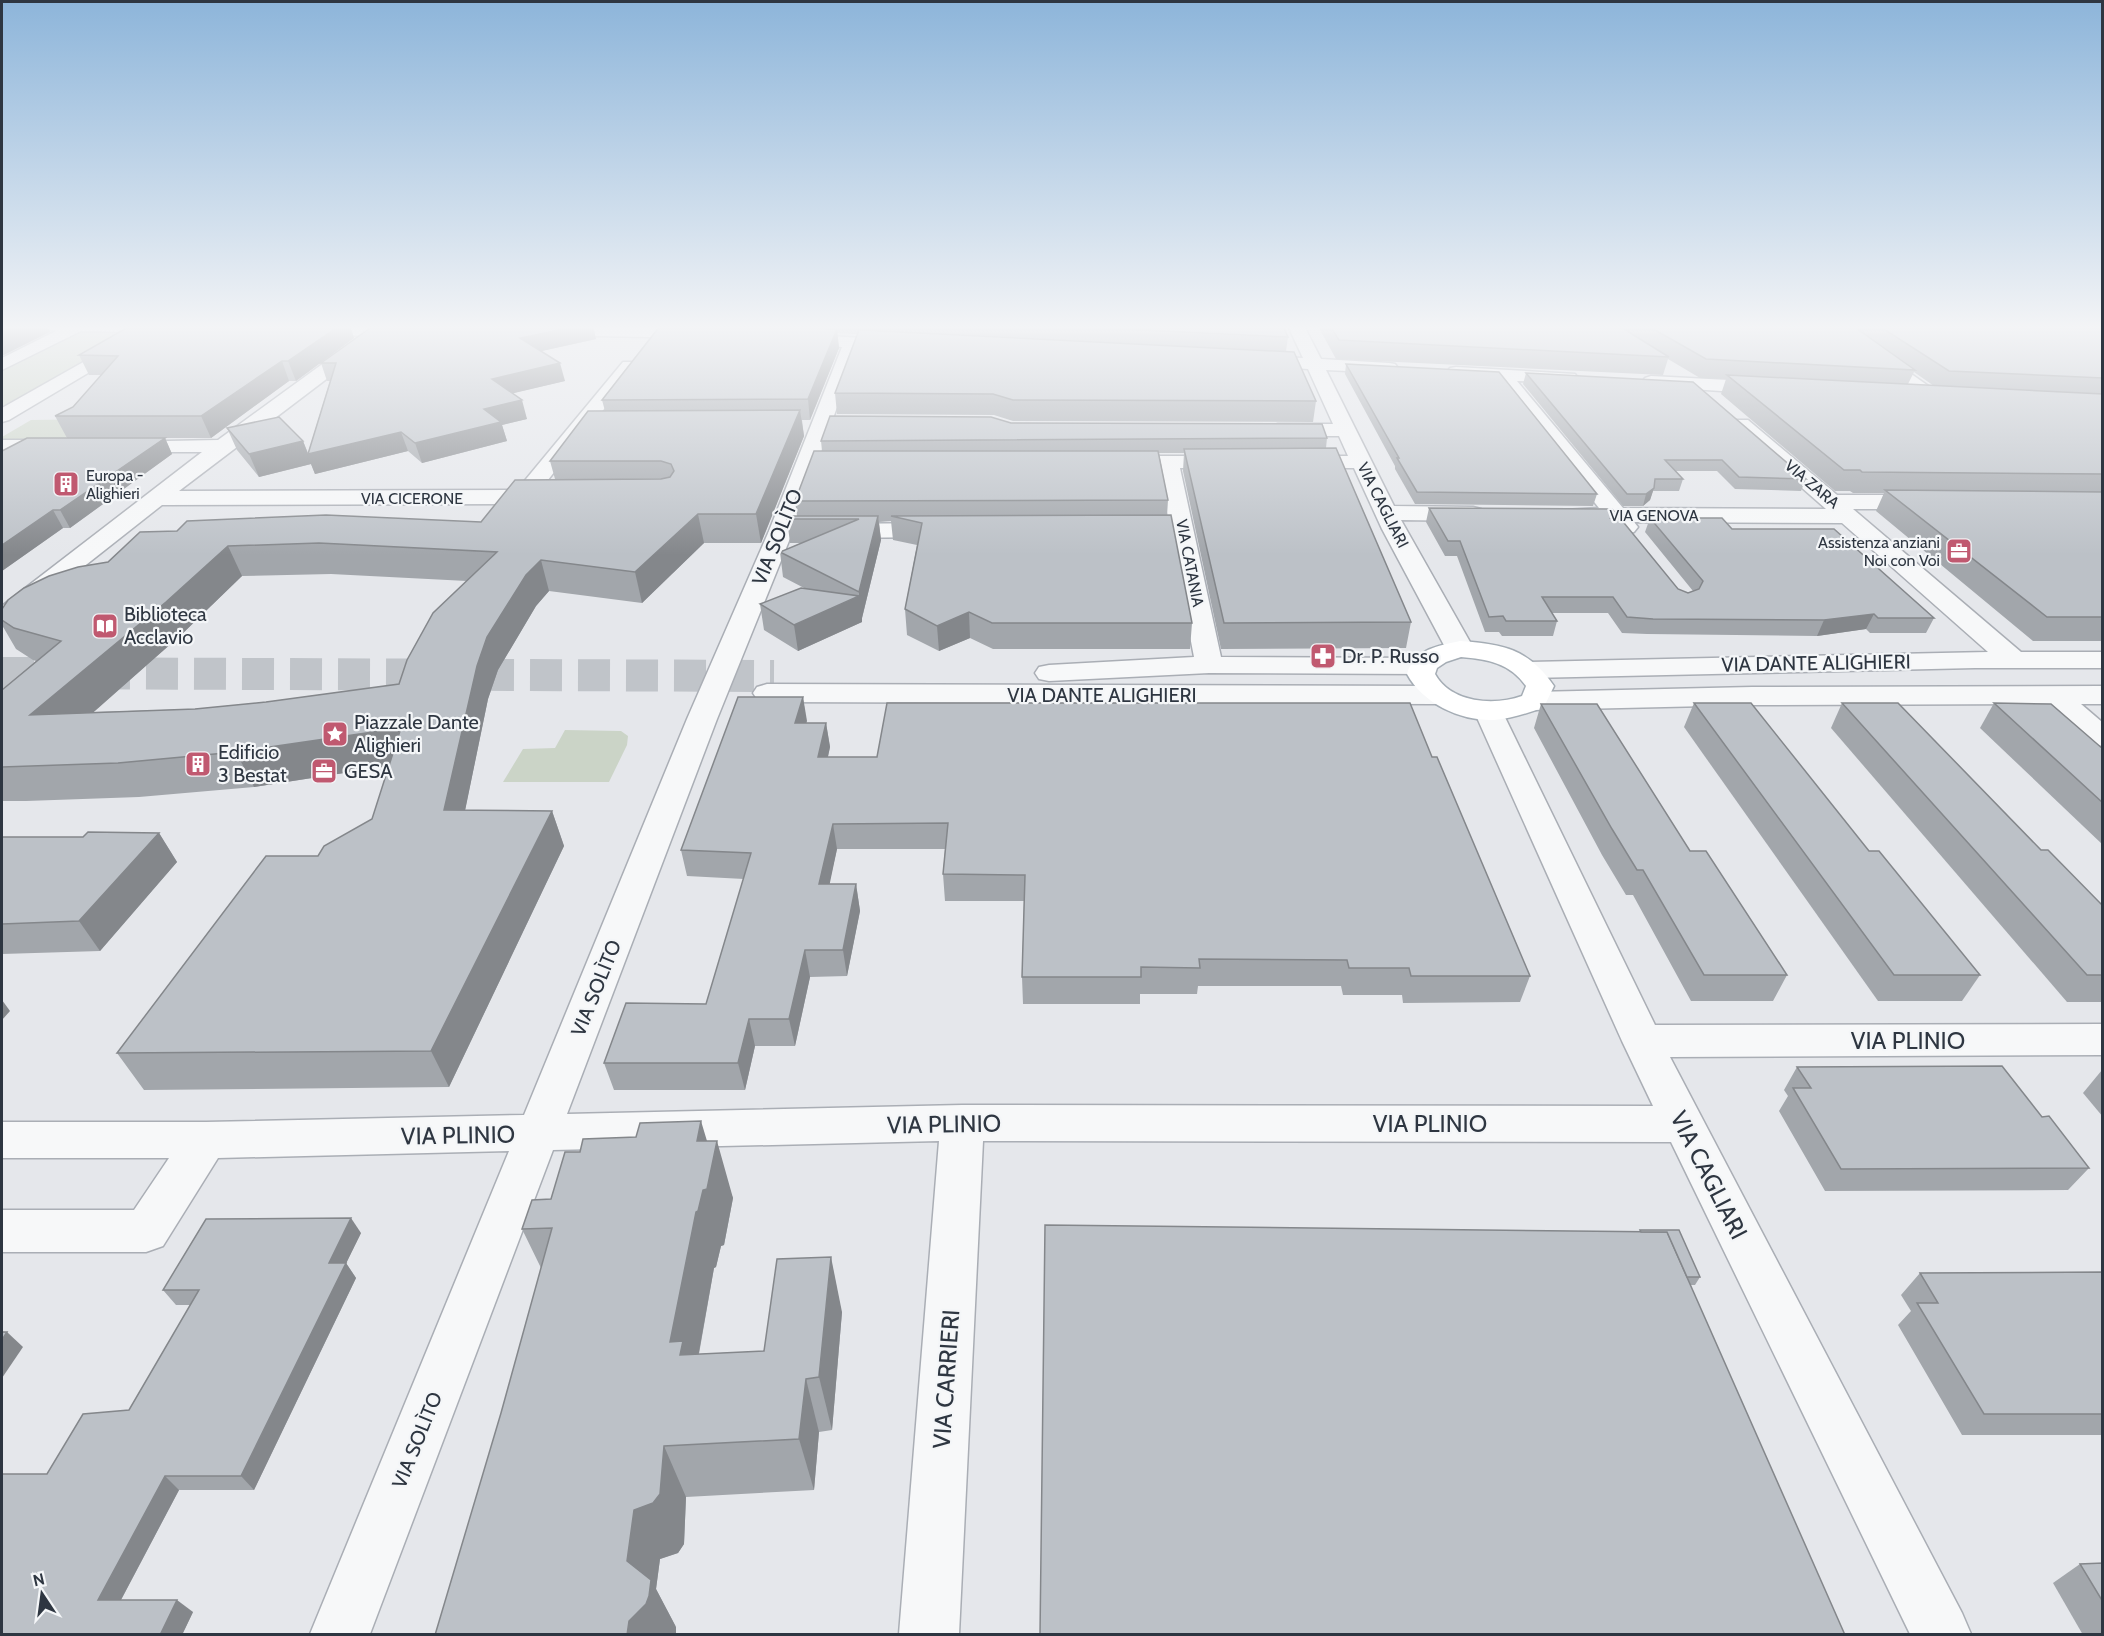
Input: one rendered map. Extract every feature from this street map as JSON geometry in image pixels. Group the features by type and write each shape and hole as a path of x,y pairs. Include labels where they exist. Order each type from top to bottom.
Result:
{"main road":[{"path":"1460,649 1486,651 1503,656 1530,670 1540,686 1534,701 1515,709 1489,711 1461,705 1437,695 1421,676 1422,666 1428,658 1438,653 1460,649"}],"street":[{"path":"2,416 25,402"},
{"path":"2,618 282,402"},
{"path":"523,497 600,402"},
{"name":"VIA SOLÌTO","path":"340,1635 706,709 800,531 820,438 832,402"},
{"name":"VIA CAGLIARI","path":"1332,402 1386,513 1460,649"},
{"path":"1525,402 1638,543"},
{"name":"VIA ZARA","path":"1715,402 2013,660"},
{"path":"579,429 602,429"},
{"path":"1262,430 1345,430"},
{"path":"2,446 72,446"},
{"path":"107,446 223,446"},
{"path":"1100,462 1248,462"},
{"name":"VIA CATANIA","path":"1168,462 1184,530 1209,665"},
{"path":"1270,462 1361,462"},
{"name":"VIA CICERONE","path":"158,498 567,498"},
{"name":"VIA GENOVA","path":"1545,514 1616,515 1841,509 1950,503"},
{"path":"1386,513 1497,514"},
{"path":"800,531 958,530"},
{"path":"1101,530 1184,530"},
{"name":"VIA DANTE ALIGHIERI","path":"1530,670 2103,660"},
{"name":"VIA DANTE ALIGHIERI","path":"1422,666 1209,665 1081,673 770,685 1437,695"},
{"path":"2053,695 2103,737"},
{"name":"VIA DANTE ALIGHIERI","path":"1534,701 1752,696 2103,695"},
{"name":"VIA CAGLIARI","path":"1489,711 1642,1041 1941,1635"},
{"name":"VIA PLINIO","path":"1642,1041 2103,1039"},
{"name":"VIA PLINIO","path":"2,1140 206,1140 962,1123 1683,1124"},
{"name":"VIA CARRIERI","path":"929,1635 962,1123"},
{"path":"2,1231 146,1231 206,1140"}],"shaded area":[{"path":"2,402 14,402 2,409"},
{"path":"102,419 58,442 2,443 2,437 31,420"},
{"path":"565,730 621,731 628,736 627,745 609,782 503,782 523,749 555,748"}],"building":[{"path":"77,402 221,402 201,416 55,416 73,407"},
{"path":"324,402 512,402 484,409 501,422 415,443 401,432 308,454"},
{"path":"1368,402 1523,402 1597,494 1417,492 1397,458 1399,458"},
{"path":"1550,402 1717,402 1806,479 1739,477 1722,460 1665,460 1683,479 1655,479 1654,488 1646,494 1627,494"},
{"path":"1761,402 2103,402 2103,474 1844,470"},
{"path":"800,410 756,514 698,514 635,572 541,560 526,575 487,637 477,666 444,810 552,811 431,1051 117,1053 266,856 318,856 324,846 372,819 401,728 236,752 118,763 2,767 2,690 61,641 14,628 2,620 2,609 8,600 24,588 49,576 78,567 108,562 140,532 177,531 187,521 326,515 481,522 515,480 661,479 670,477 674,471 671,464 661,461 550,461 588,411","holes":["319,543 497,552 433,613 407,660 399,684 195,709 30,715 166,602 228,546"]},
{"path":"830,416 991,417 1011,423 1322,424 1327,438 821,441"},
{"path":"279,417 303,441 249,454 227,428"},
{"path":"27,438 165,438 60,510 53,510 2,545 2,451"},
{"path":"1336,448 1411,622 1224,623 1184,449"},
{"path":"814,451 1158,451 1168,500 795,501"},
{"path":"1885,490 2103,492 2103,617 2047,617"},
{"path":"1429,508 1612,509 1616,514 1611,518 1620,518 1678,589 1688,593 1699,589 1703,581 1650,518 1722,518 1732,529 1834,529 1934,618 1878,618 1874,614 1824,620 1653,619 1627,617 1613,597 1542,597 1557,621 1506,621 1503,616 1489,617 1460,541 1448,541"},
{"path":"1171,515 1192,623 992,623 969,612 937,626 905,609 922,523 891,516"},
{"path":"788,516 878,516 859,592 780,552 859,519 787,519"},
{"path":"801,588 859,596 794,625 760,604"},
{"path":"738,697 803,697 795,723 826,723 818,757 877,757 887,703 1410,703 1432,757 1437,757 1530,976 1411,976 1409,968 1349,968 1347,960 1199,959 1200,968 1141,967 1141,977 1022,977 1025,875 943,874 948,823 833,824 819,884 856,884 843,950 805,950 789,1019 749,1019 738,1063 604,1063 626,1003 706,1004 751,853 681,850"},
{"path":"1694,703 1751,703 1869,851 1879,851 1980,975 1894,975"},
{"path":"1842,703 1898,703 2041,850 2048,850 2103,906 2103,975 2087,975"},
{"path":"1994,703 2051,704 2103,749 2103,803"},
{"path":"1541,704 1597,704 1690,851 1706,851 1787,975 1704,975 1643,870 1637,870 1612,829"},
{"path":"88,832 159,833 79,921 2,924 2,837 83,837"},
{"path":"2002,1066 2042,1117 2049,1116 2089,1168 1841,1169 1793,1088 1811,1088 1797,1067"},
{"path":"701,1121 697,1141 717,1141 707,1189 703,1190 696,1212 670,1342 683,1341 680,1355 764,1351 777,1259 831,1257 819,1377 806,1379 799,1439 664,1446 660,1494 653,1503 634,1510 627,1561 651,1580 646,1604 629,1621 627,1635 435,1635 501,1413 552,1228 522,1229 532,1200 551,1199 565,1152 580,1152 583,1139 636,1137 640,1123"},
{"path":"351,1218 329,1263 346,1263 241,1476 165,1476 98,1600 177,1600 160,1635 2,1635 2,1474 47,1474 83,1414 129,1410 199,1290 163,1290 206,1219"},
{"path":"1045,1225 1667,1232 1845,1635 1040,1635"},
{"path":"1640,1230 1679,1230 1700,1277 1687,1277 1667,1232 1641,1232"},
{"path":"2103,1272 2103,1414 1984,1414 1917,1303 1938,1303 1920,1273"},
{"path":"2103,1563 2103,1602 2080,1564"}],"tunnel":[{"path":"2,673 774,676"}],"place":[{"name":"Europa - Alighieri","path":"66,484"},
{"name":"Assistenza anziani Noi con Voi","path":"1959,551"},
{"name":"Biblioteca Acclavio","path":"105,626"},
{"name":"Dr. P. Russo","path":"1323,656"},
{"name":"Piazzale Dante Alighieri","path":"335,734"},
{"name":"Edificio 3 Bestat","path":"198,764"},
{"name":"GESA","path":"324,771"}]}
